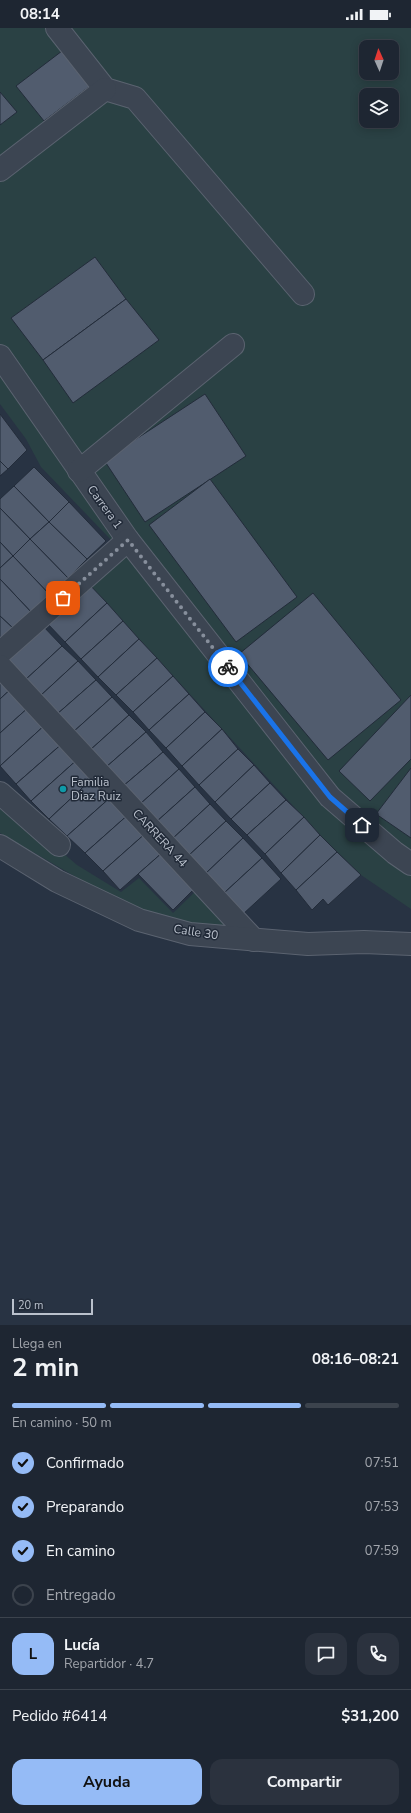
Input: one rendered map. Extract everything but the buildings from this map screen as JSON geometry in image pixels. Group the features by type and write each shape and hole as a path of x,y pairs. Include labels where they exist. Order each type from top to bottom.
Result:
{"street":[{"path":"56,28 105,89 135,98 303,294"},
{"path":"0,170 105,89"},
{"path":"79,471 233,345"},
{"name":"Carrera 1","path":"0,356 128,540 330,797 395,853 411,864"},
{"path":"0,653 128,540"},
{"name":"CARRERA 44","path":"0,666 254,940"},
{"path":"0,793 59,845"},
{"name":"Calle 30","path":"0,846 57,881 139,920 190,934 308,944 364,942 411,944"}],"green space":[{"path":"0,28 411,28 411,909 361,875 320,835 78,573 113,542 41,467 26,439 0,404"},
{"path":"0,799 77,865 121,892 139,878 173,913 198,889 244,934 171,924 95,888 0,833"}],"way so far":[{"path":"63,598 128,540 228,667"}],"place":[{"name":"Familia Diaz Ruiz","path":"63,789"}],"route":[{"path":"228,667 330,797 362,825"}]}
